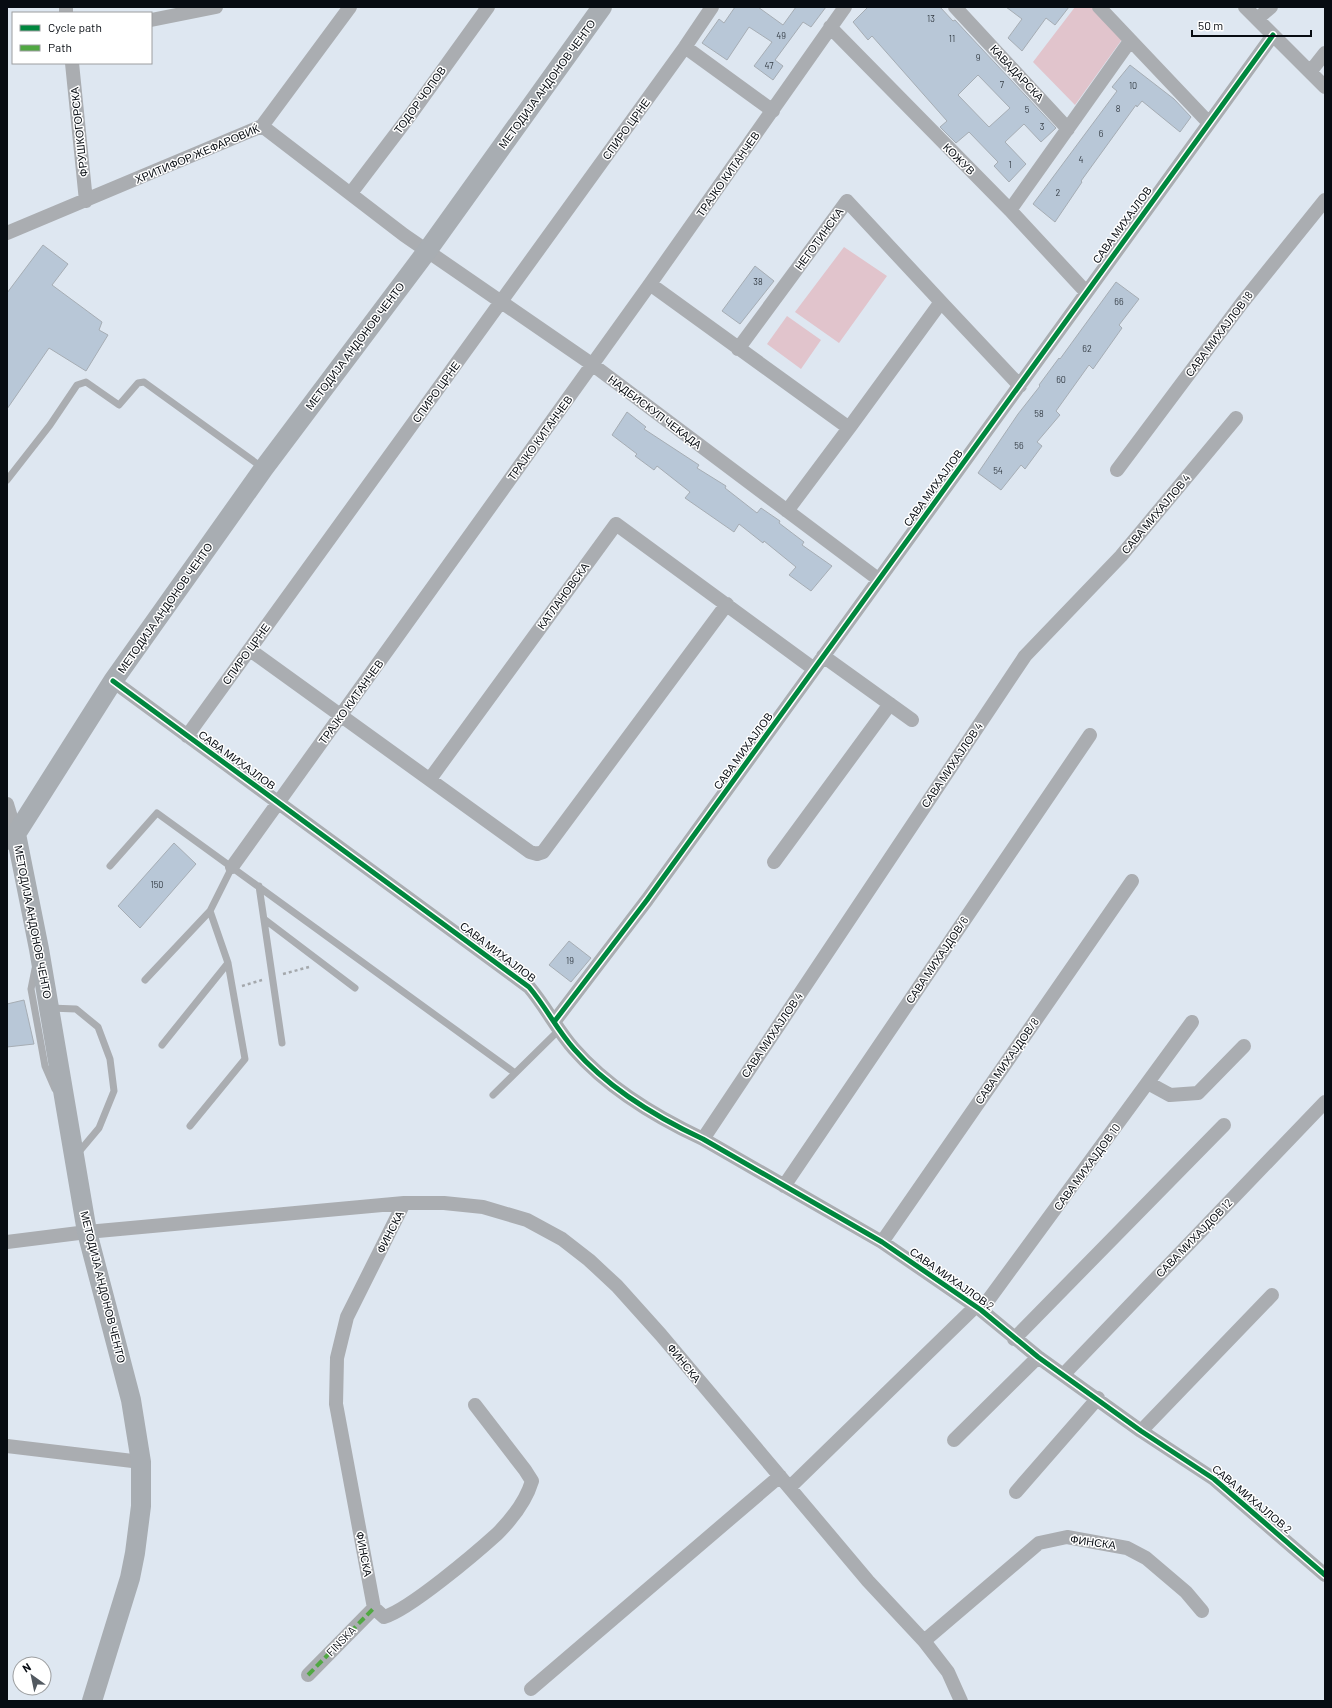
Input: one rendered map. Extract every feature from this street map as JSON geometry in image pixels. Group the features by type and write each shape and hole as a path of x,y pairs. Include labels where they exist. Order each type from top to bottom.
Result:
{"main road":[{"name":"МЕТОДИЈА АНДОНОВ ЧЕНТО","path":"92,1701 130,1578 135,1554 141,1506 141,1462 131,1400 87,1232 39,949 12,839 114,681 264,468 427,251 602,7"}],"street":[{"path":"152,20 216,7"},
{"path":"262,126 350,7"},
{"name":"ТОДОР ЧОПОВ","path":"351,193 411,114 488,7"},
{"name":"СПИРО ЦРНЕ","path":"187,736 685,47 712,7"},
{"name":"ТРАЈКО КИТАНЧЕВ","path":"232,867 593,365 773,111 844,7"},
{"name":"КАВАДАРСКА","path":"955,7 970,12 1068,129"},
{"path":"1099,7 1208,122"},
{"path":"1245,7 1325,87"},
{"path":"1256,19 1271,7"},
{"name":"КОЖУВ","path":"830,28 1010,210 1086,292"},
{"name":"САВА МИХАЈЛОВ","path":"114,681 529,987 556,1026 878,579 1020,386 1208,122 1273,35"},
{"path":"1010,210 1130,41"},
{"path":"685,47 773,111"},
{"path":"1310,72 1325,53"},
{"name":"ФРУШКОГОРСКА","path":"72,64 86,201"},
{"name":"ХРИТИФОР ЖЕФАРОВИЌ","path":"7,233 262,126 427,251"},
{"name":"САВА МИХАЈЛОВ 18","path":"1117,470 1242,303 1325,200"},
{"name":"НЕГОТИНСКА","path":"738,349 847,201 1020,386"},
{"name":"НАДБИСКУП ЧЕКАДА","path":"427,251 593,365 878,579"},
{"path":"650,284 849,428"},
{"path":"787,511 941,302"},
{"name":"САВА МИХАЈЛОВ 4","path":"703,1139 1025,656 1121,556 1236,418"},
{"name":"КАТЛАНОВСКА","path":"430,779 616,524 814,669"},
{"path":"250,650 530,852 537,854 543,852 727,604"},
{"path":"823,656 912,720"},
{"path":"774,862 890,704"},
{"name":"САВА МИХАЈДОВ/6","path":"784,1186 1090,735"},
{"path":"7,804 12,839"},
{"name":"САВА МИХАЈДОВ/8","path":"882,1242 1132,881"},
{"name":"САВА МИХАЈДОВ 10","path":"978,1309 1192,1022"},
{"name":"САВА МИХАЈЛОВ 2","path":"556,1026 585,1060 627,1096 676,1127 703,1139 882,1242 978,1309 1038,1357 1098,1398 1141,1431 1214,1479 1325,1575"},
{"path":"1148,1083 1170,1095 1198,1093 1244,1046"},
{"name":"САВА МИХАЈДОВ 12","path":"1064,1374 1325,1102"},
{"path":"1014,1338 1224,1125"},
{"name":"ФИНСКА","path":"374,1608 336,1404 337,1358 347,1317 404,1203"},
{"name":"ФИНСКА","path":"7,1242 87,1232 404,1203 444,1203 483,1207 527,1220 562,1240 589,1260 617,1286 868,1581 924,1641 948,1672 961,1701"},
{"path":"1141,1431 1272,1295"},
{"name":"САВА МИХАЈЛОВ 2","path":"790,1488 978,1309"},
{"path":"954,1440 1038,1357"},
{"path":"1016,1492 1098,1398"},
{"path":"374,1608 384,1617 421,1596 497,1533 520,1506 529,1490 532,1481 525,1470 475,1406"},
{"path":"7,1446 141,1462"},
{"path":"531,1689 780,1476"},
{"name":"ФИНСКА","path":"924,1641 1039,1543 1067,1537 1128,1548 1146,1558 1186,1592 1202,1610"},
{"name":"FINSKA","path":"308,1675 374,1608"}],"lane":[{"path":"7,480 50,425 77,385 86,382 119,405 138,383 144,382 264,468"},
{"path":"110,866 157,813 515,1072"},
{"path":"145,980 210,911 232,867"},
{"path":"259,886 282,1043"},
{"path":"190,1126 245,1059 228,963 210,911"},
{"path":"264,920 355,988"},
{"path":"39,949 31,989 45,1066 66,1113"},
{"path":"162,1046 228,963"},
{"path":"49,1008 76,1010 98,1027 110,1059 114,1091 99,1128 75,1157"},
{"path":"493,1095 556,1026"}],"shaded area":[{"path":"1075,7 1093,7 1123,38 1075,105 1033,62"},
{"path":"844,247 887,276 839,343 795,312"},
{"path":"787,316 821,340 801,369 767,344"}],"building":[{"path":"735,7 758,7 783,25 796,7 826,7 811,27 803,22 775,60 783,66 773,80 754,66 772,42 749,27 727,60 702,43 719,19 724,23"},
{"path":"868,7 940,7 953,21 955,20 1056,128 1041,142 1024,124 1005,142 1026,164 1009,182 994,166 998,162 969,132 956,143 940,127 947,121 872,36 868,40 853,22","holes":["978,75 1010,108 989,127 958,95"]},
{"path":"1006,7 1069,7 1055,25 1046,18 1022,51 1008,38 1022,19"},
{"path":"1130,65 1174,99 1191,117 1180,132 1142,101 1137,107 1136,105 1081,181 1082,182 1055,222 1033,204 1117,91 1112,87"},
{"path":"43,245 68,264 52,285 102,322 99,330 108,335 86,371 49,348 7,409 7,293"},
{"path":"755,266 774,281 740,324 722,311"},
{"path":"1116,282 1139,299 1119,325 1122,328 1093,369 1089,365 1056,411 1060,415 1037,442 1042,446 1025,469 1021,465 1001,490 978,473 1018,414"},
{"path":"627,412 646,427 644,429 699,465 697,468 726,486 725,488 757,513 761,508 780,521 779,523 804,542 802,545 832,566 811,591 789,575 796,567 764,541 763,543 739,524 734,532 685,498 690,492 657,466 654,470 635,456 637,454 612,435"},
{"path":"174,843 196,864 140,928 118,906"},
{"path":"569,941 591,958 571,982 549,965"},
{"path":"24,1000 34,1044 7,1047 7,1004"}],"marked path":[{"path":"308,1675 374,1608"}],"cycle path":[{"path":"554,1022 647,900 1273,35"},
{"path":"113,681 529,987 574,1049 587,1063 617,1089 650,1111 703,1139 882,1242 981,1310 1038,1357 1141,1431 1214,1479 1325,1575"}]}
